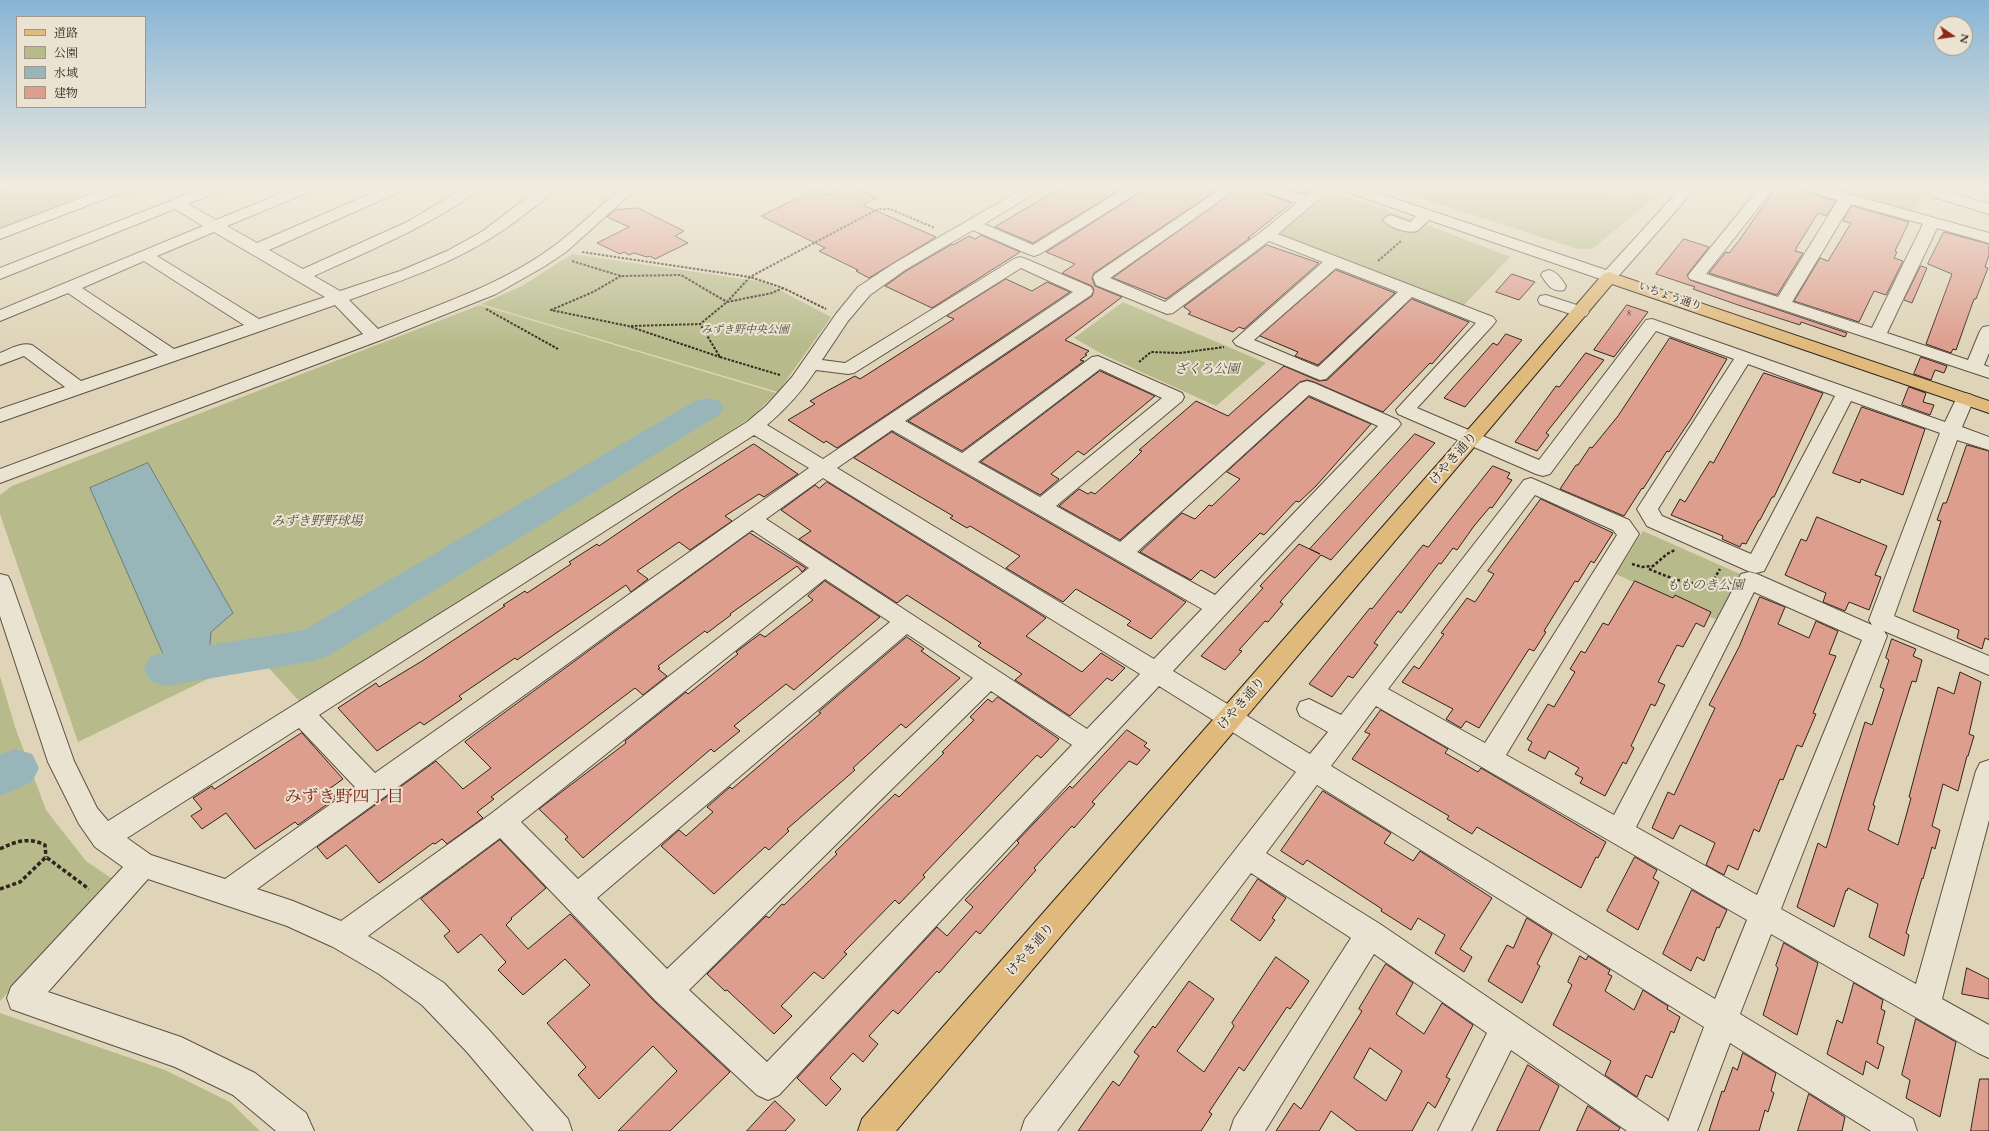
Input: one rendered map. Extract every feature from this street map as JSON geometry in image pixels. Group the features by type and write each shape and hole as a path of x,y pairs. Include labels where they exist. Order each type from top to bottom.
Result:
{"main road":[{"name":"けやき通り","path":"874,1131 1609,277"},
{"name":"いちょう通り","path":"1609,277 1989,407"}],"street":[{"path":"0,274 84,241"},
{"path":"0,316 180,241"},
{"path":"243,241 337,297 375,336"},
{"path":"258,249 277,241"},
{"path":"302,275 376,241"},
{"path":"0,416 406,274 476,241"},
{"path":"0,476 375,336 468,299 512,278 563,257 579,241"},
{"path":"105,838 754,426 773,410 799,381 842,318 864,291 944,241"},
{"path":"1011,241 1034,251 1050,241"},
{"path":"1154,241 1101,277 1102,281 1167,309 1259,241"},
{"path":"1282,241 1487,321 1405,410 1543,469 1652,324 1989,444"},
{"name":"いちょう通り","path":"1505,241 1609,277"},
{"path":"1609,277 1642,241"},
{"path":"1724,241 1696,276 1982,370 1989,331"},
{"path":"1782,304 1821,241"},
{"path":"1877,336 1923,241"},
{"path":"1527,267 1540,253"},
{"path":"145,255 258,326"},
{"path":"1334,261 1242,341 1320,375 1409,291"},
{"path":"228,893 751,519 1085,291 1020,262 848,369 812,364"},
{"path":"70,287 172,356"},
{"path":"1546,300 1580,312"},
{"path":"0,360 26,349 80,388"},
{"path":"1744,357 1647,509 1654,521 1756,565 1846,393"},
{"path":"963,463 1098,361 1175,397 1042,506"},
{"path":"502,822 667,990 768,1084 1217,607 1392,424 1307,387 1123,552"},
{"path":"1965,399 1951,430 1881,620 1989,666"},
{"path":"892,422 1123,552 1217,607"},
{"path":"754,426 1901,1131"},
{"path":"1037,1131 1312,769 1345,729 1531,485 1622,525 1628,534 1490,758"},
{"path":"751,519 1089,743"},
{"path":"343,937 502,822 824,568"},
{"path":"1620,831 1749,580 1875,636 1722,1022 1681,1131"},
{"path":"0,582 61,762 88,816 105,838 143,865 292,914 343,937 389,964 433,994 478,1040 556,1131"},
{"path":"576,898 906,622"},
{"path":"667,990 990,678"},
{"path":"1372,692 1620,831 1989,1042"},
{"path":"1309,709 1345,729"},
{"path":"301,713 374,790"},
{"path":"1925,1006 1989,771"},
{"path":"1247,856 1370,934 1505,1029 1655,1131"},
{"path":"143,865 22,998 181,1053 209,1066 244,1084 294,1125 298,1131"},
{"path":"1246,1131 1370,934"},
{"path":"1454,1131 1505,1029"}],"path":[{"path":"628,326 700,324 726,302 750,277 818,241"},
{"path":"1376,263 1401,241"},
{"path":"563,257 621,276 682,275 726,302 772,293 783,288"},
{"path":"563,257 750,277 783,288 842,318"},
{"path":"621,276 594,292 551,310 628,326 720,357 799,381"},
{"path":"468,299 558,349"},
{"path":"700,324 720,357"},
{"path":"1125,374 1151,352 1180,353 1233,345 1242,341"},
{"path":"1648,569 1656,566 1665,554 1675,550 1681,552"},
{"path":"1614,557 1686,585 1711,584 1724,590"},
{"path":"1711,584 1719,570 1724,566"},
{"path":"1714,567 1719,570"},
{"path":"0,849 17,840 36,839 45,845 46,857 28,876 7,888 0,889"},
{"path":"46,857 109,904"}],"green space":[{"path":"1291,241 1468,241 1510,257 1463,306"},
{"path":"1552,241 1602,241 1592,249 1577,249"},
{"name":"みずき野中央公園","path":"572,254 757,281 770,285 831,317 778,392 481,304 522,286"},
{"name":"ざくろ公園","path":"1123,302 1266,363 1216,406 1104,355 1074,338"},
{"name":"みずき野野球場","path":"480,305 776,393 753,416 715,441 300,702 257,655 78,742 0,514 0,495 12,486"},
{"name":"もものき公園","path":"1643,531 1740,574 1717,620 1616,574"},
{"path":"0,676 15,727 46,810 86,861 111,878 0,1001"},
{"path":"0,1013 165,1070 230,1102 260,1131 0,1131"}],"water":[{"path":"148,463 233,613 211,632 209,656 167,663 90,488"}],"building":[{"path":"601,241 684,241 688,243 655,259 650,256 647,257 634,253 629,255 624,252 620,254 597,243"},
{"path":"811,241 930,241 869,278 856,271 858,270 819,251 825,248"},
{"path":"961,241 994,241 1020,252 932,308 885,286 906,271 952,244 953,245"},
{"path":"1064,241 1142,241 1094,273 1092,278 1095,286 1122,297 1065,340 1089,351 1085,354 1087,355 1080,360 1084,361 962,451 908,421 1092,296 1094,290 1092,286 1062,273 1075,264 1046,252"},
{"path":"1165,241 1246,241 1166,299 1113,278"},
{"path":"1683,241 1690,241 1709,247 1687,275 1690,280 1847,333 1845,337 1801,322 1800,325 1738,305 1693,289 1695,287 1656,274"},
{"path":"1739,241 1801,241 1795,251 1803,253 1777,295 1709,273 1726,252 1729,253"},
{"path":"1840,241 1900,241 1895,251 1897,252 1894,258 1903,261 1886,295 1874,291 1859,322 1794,301 1820,258 1828,261"},
{"path":"1940,241 1977,241 1989,244 1989,255 1985,267 1988,268 1976,299 1974,299 1956,350 1953,349 1951,353 1926,344 1952,274 1928,264"},
{"path":"1267,245 1319,263 1244,329 1239,327 1233,332 1188,314 1191,312 1184,307"},
{"path":"1921,266 1927,268 1912,303 1904,300"},
{"path":"1336,270 1395,293 1318,365 1295,356 1298,352 1260,336"},
{"path":"1512,274 1535,282 1519,300 1496,292"},
{"path":"1006,279 1032,291 1047,282 1070,292 837,448 826,441 824,443 788,420 815,404 810,401 855,376 860,379 954,319 947,316"},
{"path":"1412,299 1469,322 1432,364 1430,363 1383,412 1314,382 1307,380 1300,382 1120,540 1059,506 1079,489 1088,494 1091,492 1095,494 1142,451 1139,450 1196,401 1228,416 1284,366 1319,381 1327,380"},
{"path":"1627,305 1648,312 1614,357 1594,350"},
{"path":"1506,334 1522,340 1465,407 1444,398 1493,343 1497,345"},
{"path":"1670,338 1727,359 1691,419 1669,452 1667,451 1624,516 1560,489 1590,447 1592,448 1618,416"},
{"path":"1586,353 1604,360 1546,433 1549,435 1537,451 1515,442 1556,386 1559,387"},
{"path":"1921,357 1947,366 1944,373 1935,370 1931,380 1914,374"},
{"path":"1100,371 1155,396 1084,455 1078,451 1051,474 1059,479 1040,495 981,462"},
{"path":"1764,373 1823,393 1774,497 1772,497 1746,544 1742,543 1740,547 1722,539 1723,536 1671,515 1680,499 1685,502 1710,461 1713,463"},
{"path":"1909,387 1926,393 1923,402 1934,405 1930,415 1902,405"},
{"path":"1309,397 1371,424 1316,486 1299,502 1296,501 1264,535 1260,533 1215,578 1201,570 1191,580 1140,552 1182,513 1195,519 1209,505 1212,506 1240,479 1227,472"},
{"path":"1862,407 1925,429 1903,495 1861,479 1860,483 1833,473"},
{"path":"892,432 1186,602 1151,639 1127,625 1131,621 1076,589 1063,602 1006,568 1020,556 970,526 967,528 950,518 953,516 854,458"},
{"path":"1415,434 1435,443 1331,560 1321,555 1280,602 1283,604 1268,622 1265,621 1239,650 1242,651 1225,670 1201,656 1263,588 1260,586 1299,544 1320,554 1310,549"},
{"path":"754,444 798,474 764,497 759,494 725,516 732,521 690,550 679,542 637,571 648,579 631,592 626,585 517,660 515,658 459,696 462,699 424,725 420,722 377,751 338,708 376,683 379,687 422,661 505,606 503,605 525,591 527,593 571,564 569,562 597,544 599,546 677,493"},
{"path":"1967,445 1989,451 1989,640 1985,638 1982,649 1957,638 1959,630 1913,611 1941,521 1937,520 1943,503 1946,503"},
{"path":"1493,466 1510,473 1507,478 1512,480 1492,508 1490,507 1474,526 1457,550 1453,548 1441,564 1439,563 1401,613 1398,611 1374,643 1378,645 1353,678 1348,676 1332,697 1309,684 1423,545 1428,547"},
{"path":"827,482 1046,618 1026,636 1082,672 1101,653 1125,668 1112,681 1107,678 1070,716 1015,680 1022,674 978,646 981,643 946,620 907,595 897,603 799,539 811,531 781,510 815,485 819,488"},
{"path":"1541,499 1613,533 1594,563 1591,561 1578,582 1575,581 1544,631 1546,632 1534,651 1529,649 1479,728 1466,721 1461,728 1446,719 1453,709 1402,682 1414,666 1419,669 1444,634 1441,633 1467,598 1475,602 1494,574 1488,571"},
{"path":"1817,517 1887,546 1875,575 1881,577 1869,610 1849,602 1845,611 1823,602 1826,593 1785,575 1801,539 1806,541"},
{"path":"750,533 806,568 802,572 797,566 730,614 731,615 707,633 705,631 658,666 660,668 658,669 667,676 643,695 635,688 491,797 494,799 477,812 483,818 447,844 442,839 435,844 433,843 379,883 346,845 327,859 317,847 436,761 463,789 491,768 465,742"},
{"path":"825,581 880,617 794,690 786,684 734,726 740,731 714,752 711,749 583,858 565,839 568,837 539,809 626,743 625,741 686,692 688,694 738,654 736,652 760,634 765,637 813,600 808,596"},
{"path":"1635,581 1673,598 1675,595 1711,612 1704,627 1696,623 1683,647 1677,645 1658,682 1665,685 1655,706 1651,704 1631,746 1634,748 1626,764 1623,762 1605,796 1580,783 1583,778 1575,774 1579,768 1549,751 1545,759 1528,750 1532,742 1527,739 1548,704 1554,707 1575,672 1570,669 1581,651 1585,653 1603,623 1608,625"},
{"path":"1760,597 1785,607 1778,624 1809,638 1816,621 1838,631 1829,654 1836,656 1813,713 1816,714 1802,747 1797,745 1783,780 1780,779 1759,832 1754,829 1738,870 1728,865 1724,875 1706,865 1715,843 1680,825 1673,839 1652,828 1668,792 1674,795 1715,708 1709,705 1739,647"},
{"path":"907,637 924,649 921,651 960,678 906,728 901,724 853,768 855,770 787,829 789,831 769,850 765,847 714,894 661,846 679,830 686,836 713,812 707,807 730,787 732,789"},
{"path":"1892,639 1916,649 1913,656 1922,660 1916,682 1912,681 1873,805 1875,806 1868,830 1898,845 1938,687 1954,694 1960,672 1981,682 1969,734 1974,736 1958,791 1943,784 1932,826 1940,830 1935,849 1932,847 1906,933 1909,935 1904,956 1869,937 1878,904 1848,888 1847,891 1846,890 1834,927 1797,907 1818,843 1826,848 1865,722 1872,725 1884,689 1880,687 1889,660 1886,658"},
{"path":"998,697 1059,739 1041,758 1037,755 923,875 925,877 899,904 895,900 844,952 847,954 823,979 814,972 781,1006 792,1016 774,1034 727,990 725,991 707,974 766,916 769,918 782,904 784,905 837,854 835,852 895,794 899,797 944,753 942,752 974,720 970,717 988,699 992,702"},
{"path":"1381,710 1448,749 1445,753 1478,772 1481,768 1606,842 1598,858 1596,857 1581,888 1477,827 1472,834 1447,819 1449,816 1352,759 1370,734 1365,732"},
{"path":"1127,730 1147,743 1144,746 1150,750 1137,765 1129,761 1092,802 1095,804 1074,828 1072,826 1034,868 1036,870 980,934 976,931 939,973 937,971 898,1014 893,1010 869,1036 878,1044 863,1062 853,1053 830,1078 841,1089 826,1106 797,1078 937,927 947,936 973,907 965,900 1019,843 1017,841 1070,786 1072,788"},
{"path":"302,733 343,779 329,789 336,798 298,825 295,822 255,849 226,813 202,829 191,816 202,809 193,798 212,786 214,789"},
{"path":"1323,791 1391,833 1384,843 1413,861 1420,851 1492,898 1460,949 1472,957 1464,972 1435,953 1445,935 1418,918 1411,930 1381,911 1382,909 1307,860 1303,865 1281,851"},
{"path":"500,840 546,888 511,918 512,919 506,925 528,949 570,914 655,1002 730,1072 670,1131 618,1131 677,1071 653,1046 599,1099 578,1075 586,1067 547,1023 590,985 565,959 523,995 498,970 506,962 481,934 458,953 444,936 450,931 421,899"},
{"path":"1635,857 1657,870 1653,878 1659,882 1638,930 1607,911"},
{"path":"1258,879 1286,898 1272,918 1275,920 1260,941 1231,920"},
{"path":"1692,890 1727,910 1719,928 1717,927 1704,961 1697,957 1691,971 1663,954"},
{"path":"1527,918 1552,934 1537,964 1540,966 1522,1003 1488,981 1507,945 1513,948"},
{"path":"1784,943 1818,963 1797,1035 1763,1015 1778,968 1776,966"},
{"path":"1580,956 1586,960 1588,956 1610,970 1608,974 1612,976 1605,991 1634,1010 1643,990 1668,1006 1667,1009 1680,1017 1674,1033 1671,1031 1652,1078 1646,1075 1637,1097 1605,1075 1611,1061 1553,1025 1572,985 1568,982"},
{"path":"1276,957 1309,981 1290,1009 1287,1007 1244,1071 1239,1067 1209,1112 1212,1114 1201,1131 1078,1131 1113,1081 1119,1086 1139,1056 1134,1052 1153,1026 1155,1028 1189,981 1214,999 1177,1051 1204,1072 1234,1026 1232,1023"},
{"path":"1386,964 1413,983 1396,1014 1424,1034 1442,1003 1473,1025 1446,1077 1450,1079 1435,1108 1428,1102 1412,1131 1357,1131 1331,1111 1319,1131 1276,1131 1294,1103 1301,1109 1362,1011 1359,1009","holes":["1370,1048 1402,1071 1386,1101 1354,1078"]},
{"path":"1967,968 1989,979 1989,999 1962,994"},
{"path":"1854,983 1883,1000 1881,1009 1885,1011 1877,1043 1884,1047 1878,1069 1866,1061 1863,1075 1827,1054 1837,1020 1842,1023"},
{"path":"1916,1019 1956,1042 1940,1117 1906,1098 1910,1080 1902,1075"},
{"path":"1743,1053 1776,1073 1771,1091 1774,1093 1768,1112 1765,1110 1759,1131 1709,1131 1722,1091 1724,1092 1733,1067 1737,1070"},
{"path":"1528,1065 1559,1086 1539,1131 1497,1131"},
{"path":"1980,1079 1989,1079 1989,1131 1971,1131"},
{"path":"1809,1094 1845,1117 1842,1131 1798,1131"},
{"path":"775,1101 795,1120 785,1131 747,1131"},
{"path":"1588,1106 1620,1128 1618,1131 1577,1131"}],"waterway":[{"path":"165,669 313,645 707,408"},
{"path":"0,776 16,768"}],"district":[{"name":"みずき野四丁目","path":"344,798"}]}
